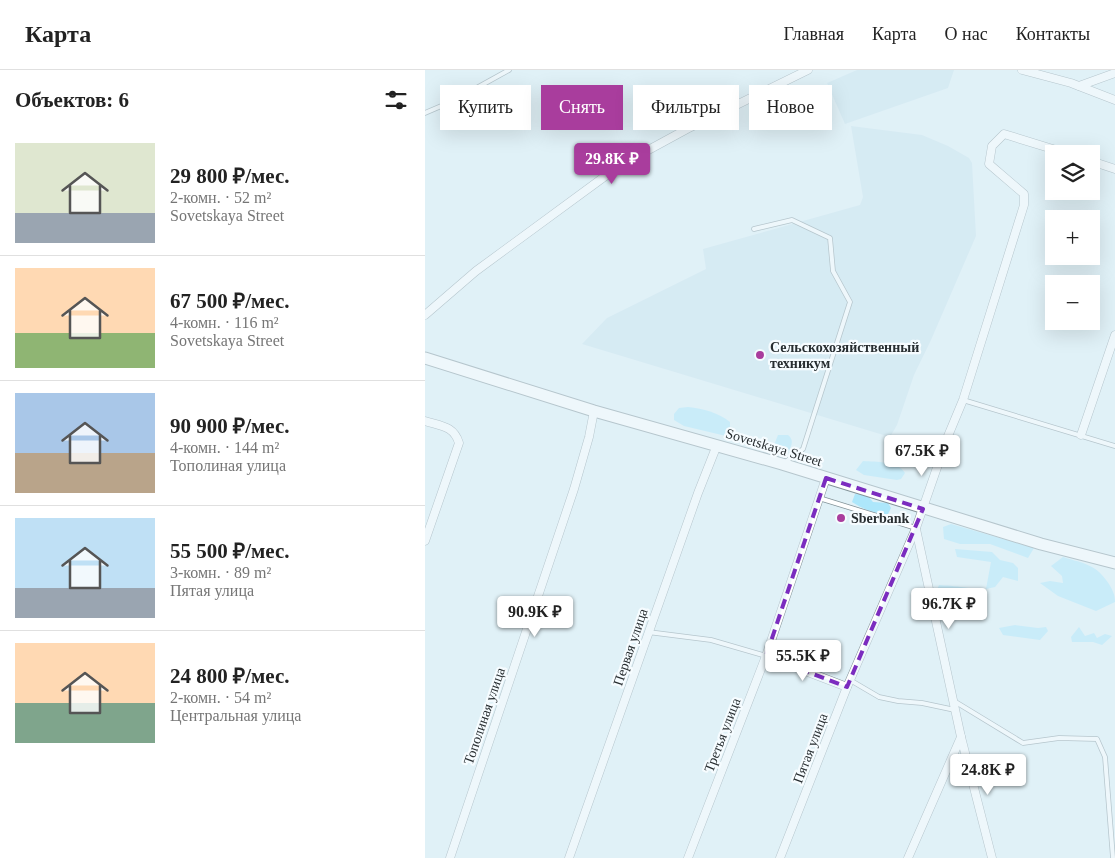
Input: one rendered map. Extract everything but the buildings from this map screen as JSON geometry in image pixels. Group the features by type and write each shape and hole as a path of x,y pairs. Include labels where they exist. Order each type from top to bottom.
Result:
{"main road":[{"name":"Sovetskaya Street","path":"425,358 594,411 782,464 923,509 1041,544 1115,563"}],"street":[{"path":"425,315 476,271 619,166 687,129 808,70"},
{"path":"1022,70 1079,86 1115,100"},
{"path":"1079,86 1115,73"},
{"name":"Пятая улица","path":"780,858 849,684 916,528 948,436 963,400 1024,205 1024,194 989,164 992,146 1004,134 1045,147"},
{"path":"1100,164 1115,169"},
{"path":"1081,435 1115,334"},
{"name":"Тополиная улица","path":"450,858 574,489 594,411"},
{"path":"425,421 448,428 457,435 459,443 425,541"},
{"name":"Первая улица","path":"569,858 697,493 717,445"},
{"name":"Третья улица","path":"688,858 766,656 826,478"},
{"path":"916,528 961,737 993,858"},
{"path":"766,656 849,684"},
{"path":"908,858 961,737"}],"lane":[{"path":"425,113 453,101 509,70"},
{"path":"754,229 792,220 830,238 833,271 850,302 803,449 782,464"},
{"path":"963,400 1115,446"},
{"path":"819,498 916,528"},
{"path":"648,632 711,640 766,656"},
{"path":"849,684 879,697 955,710"},
{"path":"953,701 1023,743 1059,738 1097,739 1105,757 1113,858"}],"highlighted area":[{"path":"826,478 923,509 847,687 766,656"}],"shaded area":[{"path":"857,70 954,70 948,88 845,124 832,94 832,85 828,85 827,83"},
{"path":"851,126 922,135 948,146 969,158 972,163 976,236 914,375 897,425 890,437 582,344 607,318 706,269 703,249 860,205 863,197"},
{"path":"688,407 710,412 730,422 730,433 726,436 684,426 674,420 674,414 679,408"},
{"path":"778,435 788,435 790,437 792,442 789,451 781,452 774,445"},
{"path":"863,461 892,464 902,469 905,473 901,479 897,480 864,475 856,470"},
{"path":"855,494 867,495 873,502 888,503 891,508 888,514 869,511 852,502"},
{"path":"951,524 1034,548 1028,558 990,544 960,544 944,539 943,527"},
{"path":"955,549 992,552 1000,560 1013,563 1018,568 1018,581 1003,577 995,587 986,589 991,562 957,557"},
{"path":"1063,557 1084,563 1099,572 1112,589 1115,602 1096,611 1058,596 1040,583 1050,581 1063,583 1062,576 1051,566"},
{"path":"939,585 978,590 987,595 936,592"},
{"path":"1015,625 1038,628 1046,627 1048,631 1040,640 1003,635 999,628"},
{"path":"1079,627 1085,636 1094,633 1097,638 1105,634 1112,636 1102,645 1093,642 1072,642 1071,637"}],"place":[{"name":"Сельскохозяйственный техникум","path":"760,355"},
{"name":"Sberbank","path":"841,518"}]}
